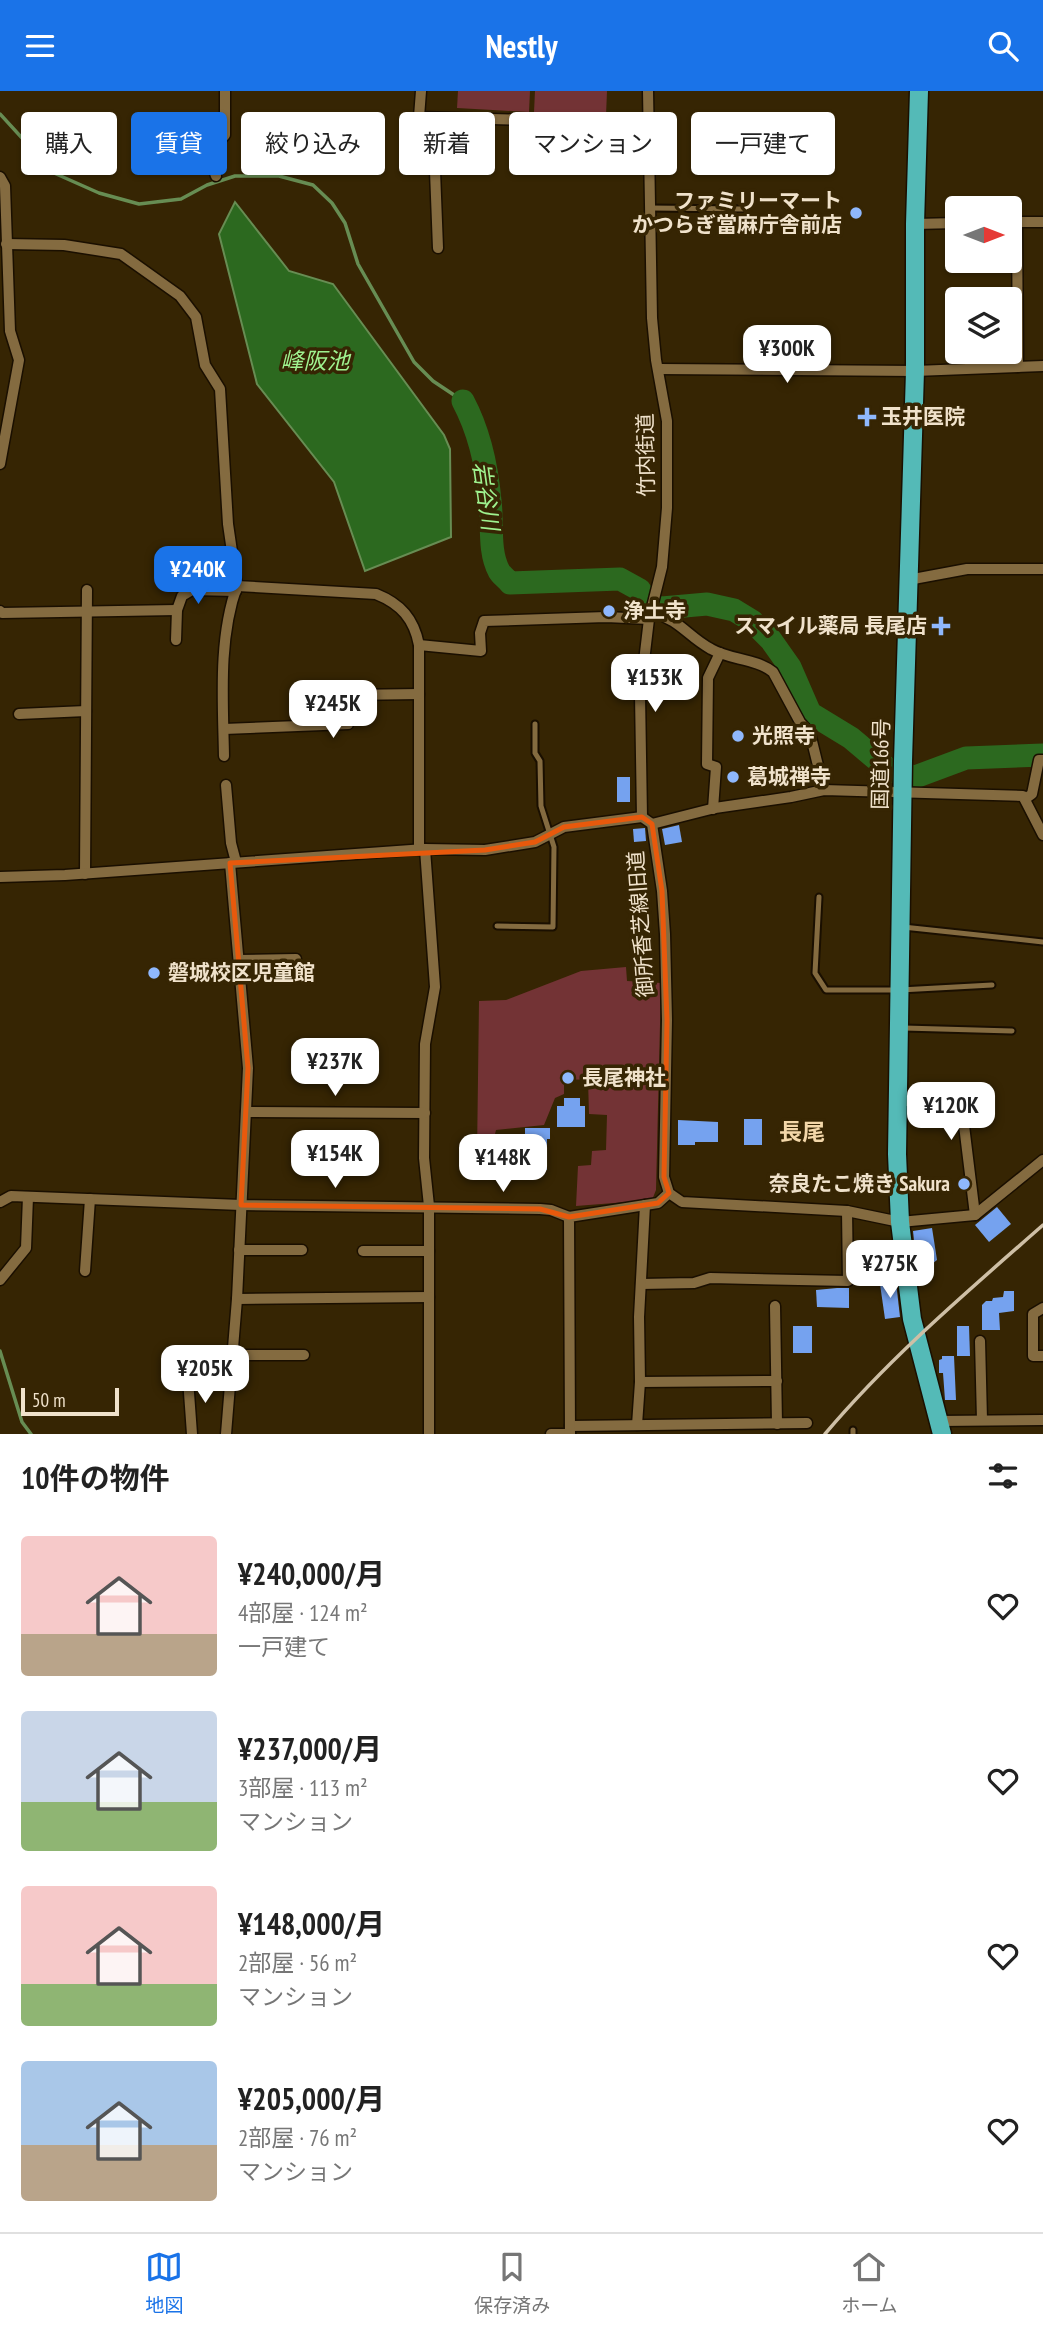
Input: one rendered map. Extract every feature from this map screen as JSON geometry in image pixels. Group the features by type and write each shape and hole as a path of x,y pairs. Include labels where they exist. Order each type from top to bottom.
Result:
{"highway":[{"name":"国道166号","path":"919,91 915,371 902,793 897,1154 900,1222 912,1319 940,1427"}],"street":[{"path":"216,176 208,154 225,135 225,91"},
{"path":"419,112 421,91"},
{"name":"竹内街道","path":"647,112 648,91"},
{"path":"435,175 438,248"},
{"name":"竹内街道","path":"642,817 640,695 651,611 662,566 667,508 667,421 652,318 649,175"},
{"path":"0,177 5,186 10,331 19,360 0,464"},
{"path":"1022,222 1043,222"},
{"path":"915,224 945,223"},
{"path":"6,244 64,245 121,254 180,296 196,317 205,365 220,389 228,524 236,589 229,609 225,647 224,756"},
{"path":"1015,273 1018,367"},
{"path":"659,369 915,371 1043,366"},
{"path":"908,580 967,569 1043,569"},
{"path":"85,874 87,590"},
{"path":"176,640 177,610 182,596 192,590 376,594 407,613 416,629 419,645 422,849 435,987 425,1044 424,1158 429,1206 429,1434"},
{"path":"0,611 177,610"},
{"path":"419,645 481,651 480,633 484,621 606,617 651,611 668,617 713,650 765,666 773,672 800,722 810,733 824,790"},
{"path":"713,809 716,767 706,764 708,678 720,653"},
{"path":"224,729 348,724 349,695 419,694"},
{"path":"19,714 86,711"},
{"path":"1025,799 1032,795 1039,760 1043,760"},
{"path":"226,785 248,1053 237,1299 226,1434"},
{"path":"652,824 713,809 824,790 1023,796 1043,835"},
{"path":"0,877 85,874 422,849 485,849 535,842 564,827 642,817"},
{"name":"御所香芝線旧道","path":"642,817 652,824 662,891 667,1020 664,1177 669,1193"},
{"path":"239,960 296,959"},
{"path":"898,1101 961,1101 975,1215"},
{"path":"246,1112 425,1113"},
{"path":"0,1202 11,1196 242,1205 429,1206 456,1209 540,1209 569,1216 659,1203 669,1193 681,1202 846,1211 900,1222 975,1215 1043,1160"},
{"path":"0,1280 26,1248 28,1197"},
{"path":"85,1271 90,1199"},
{"path":"637,1425 645,1205"},
{"path":"641,1284 694,1283 710,1278 848,1281 846,1211"},
{"path":"569,1216 570,1431"},
{"path":"239,1250 302,1250"},
{"path":"363,1251 429,1251"},
{"path":"237,1299 429,1297"},
{"path":"775,1306 777,1424"},
{"path":"1043,1308 1033,1314 1033,1356 1043,1356"},
{"path":"981,1341 982,1420"},
{"path":"233,1355 304,1355"},
{"path":"188,1379 192,1434"},
{"path":"640,1382 777,1381"},
{"path":"940,1427 982,1420 1043,1420"},
{"path":"551,1434 637,1425 807,1423"}],"lane":[{"path":"650,208 743,209"},
{"path":"497,926 553,927 554,847 541,806 540,761 535,753 535,723"},
{"path":"818,897 815,973 826,991 992,985"},
{"path":"901,927 1043,942"},
{"path":"899,1028 1012,1031"}],"highlighted area":[{"path":"642,817 652,824 662,891 667,1020 664,1177 669,1193 658,1203 569,1217 540,1209 241,1205 248,1068 230,863 485,850 535,842 564,827"}],"shaded area":[{"path":"458,91 530,91 529,112 457,108"},
{"path":"535,91 607,91 606,112 534,112"},
{"name":"長尾神社","path":"626,967 627,981 661,983 656,1190 652,1200 576,1206 578,1166 591,1165 592,1151 606,1150 607,1115 589,1114 588,1080 564,1079 564,1094 555,1098 544,1125 496,1130 490,1154 477,1155 479,1001 506,1000 581,971"}],"water":[{"name":"峰阪池","path":"235,202 289,271 333,284 444,435 450,449 451,537 365,571 334,482 257,384 219,234"}],"building":[{"path":"617,777 630,777 630,802 617,802"},
{"path":"679,825 682,842 665,845 662,829"},
{"path":"645,828 646,841 634,842 633,829"},
{"path":"633,965 652,965 652,977 633,977"},
{"path":"564,1098 580,1098 580,1106 585,1106 585,1127 557,1127 557,1106 564,1106"},
{"path":"744,1119 762,1119 762,1145 744,1145"},
{"path":"678,1120 718,1122 718,1142 678,1145"},
{"path":"525,1128 550,1128 550,1139 547,1139 547,1170 525,1170"},
{"path":"997,1207 1011,1224 989,1242 975,1225"},
{"path":"932,1228 937,1260 928,1267 917,1269 913,1231"},
{"path":"896,1282 900,1317 885,1319 880,1284"},
{"path":"849,1288 849,1308 817,1307 816,1290"},
{"path":"1004,1291 1014,1291 1014,1311 999,1313 1000,1330 982,1330 982,1305 993,1298 1003,1297"},
{"path":"793,1326 812,1326 812,1353 793,1353"},
{"path":"957,1326 969,1326 970,1356 957,1356"},
{"path":"942,1356 954,1356 956,1400 945,1400 943,1373 939,1373 939,1360"}],"waterway":[{"name":"岩谷川","path":"0,114 54,173 99,193 139,204 181,199 207,185 235,176 279,176 313,185 332,203 345,223 358,264 414,362 433,381 463,401"},
{"name":"岩谷川","path":"463,401 474,425 484,462 496,563 500,573 510,583 620,579 640,590 647,606 662,608 707,604 734,610 752,621 771,640 790,667 810,713 851,738 889,770 915,777 966,758 1043,755"},
{"path":"0,1351 22,1422 31,1434"}],"railway":[{"path":"825,1434 903,1351 1043,1225"}],"place":[{"name":"ファミリーマート かつらぎ當麻庁舎前店","path":"856,213"},
{"name":"玉井医院","path":"867,417"},
{"name":"浄土寺","path":"609,611"},
{"name":"スマイル薬局 長尾店","path":"941,626"},
{"name":"光照寺","path":"738,736"},
{"name":"葛城禅寺","path":"733,777"},
{"name":"磐城校区児童館","path":"154,973"},
{"name":"長尾神社","path":"568,1078"},
{"name":"奈良たこ焼き Sakura","path":"964,1184"}],"district":[{"name":"長尾","path":"802,1132"}]}
